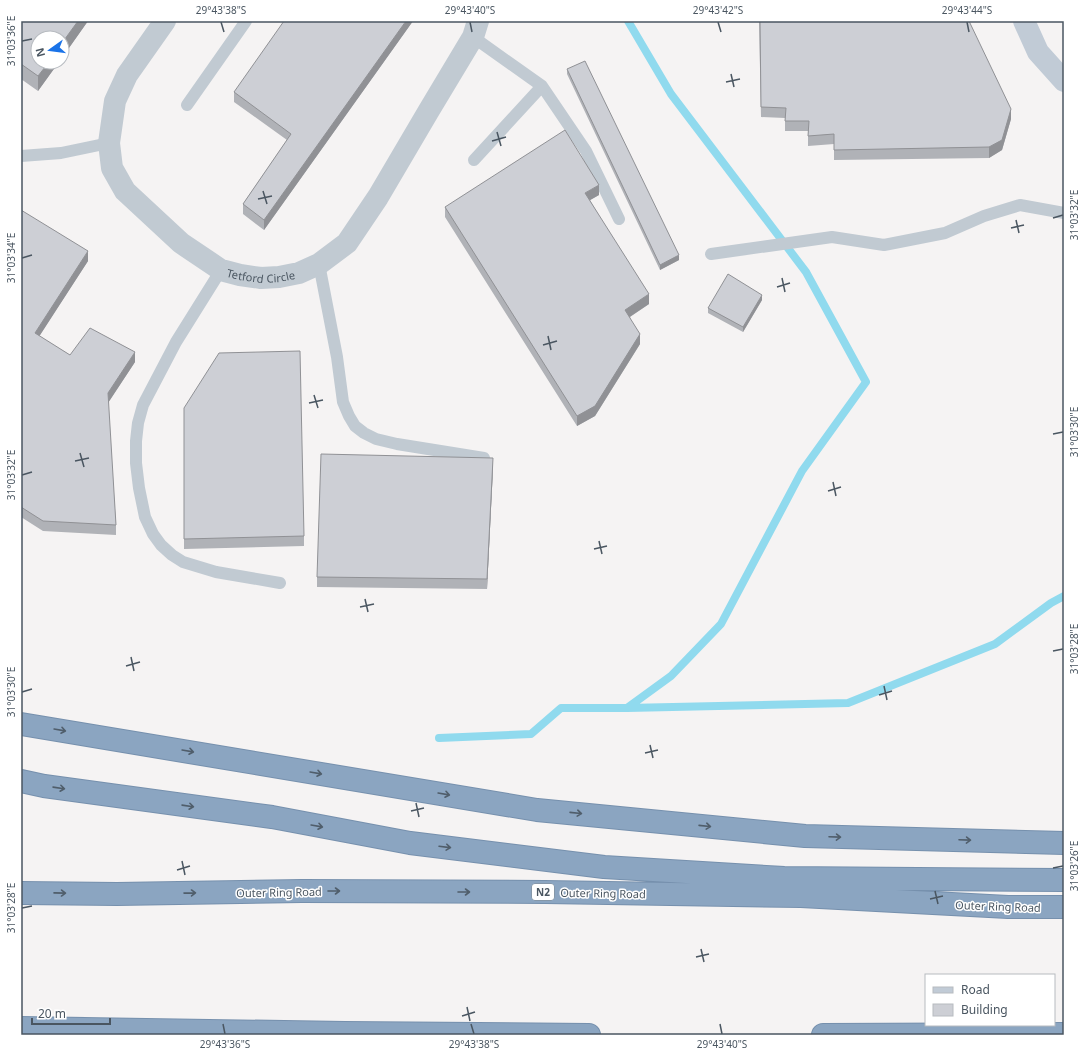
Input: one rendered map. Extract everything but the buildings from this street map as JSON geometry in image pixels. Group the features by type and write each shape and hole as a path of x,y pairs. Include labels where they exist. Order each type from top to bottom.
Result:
{"highway":[{"path":"21,724 537,810 805,836 1064,843"},
{"path":"21,781 44,786 272,818 410,843 604,867 784,878 1064,880"},
{"name":"Outer Ring Road","path":"21,893 117,894 302,891 561,892 801,896 1008,907 1064,907"},
{"path":"21,1028 353,1034 588,1035"},
{"path":"823,1035 1064,1034"}],"street":[{"name":"Tetford Circle","path":"165,21 127,75 115,101 109,143 112,168 125,191 181,243 221,270 261,278 279,277 299,273 319,264 347,243 378,197 475,29"},
{"path":"1024,21 1038,52 1064,81"}],"lane":[{"path":"187,105 246,21"},
{"path":"475,29 542,86 586,151 619,219"},
{"path":"474,160 542,86"},
{"path":"21,156 61,153 109,143"},
{"path":"711,254 832,237 884,245 946,233 984,216 1020,205 1064,213"},
{"path":"319,264 344,402 349,416 355,426 376,440 484,458"},
{"path":"221,270 176,342 143,405 138,423 136,448 136,463 142,502 145,517 153,534 161,545 183,562 216,572 280,583"}],"waterway":[{"path":"439,738 531,734 561,708 627,708 671,676 721,624 802,471 866,382 806,272 671,94 628,21"},
{"path":"627,708 848,703 995,644 1051,603 1064,596"}]}
